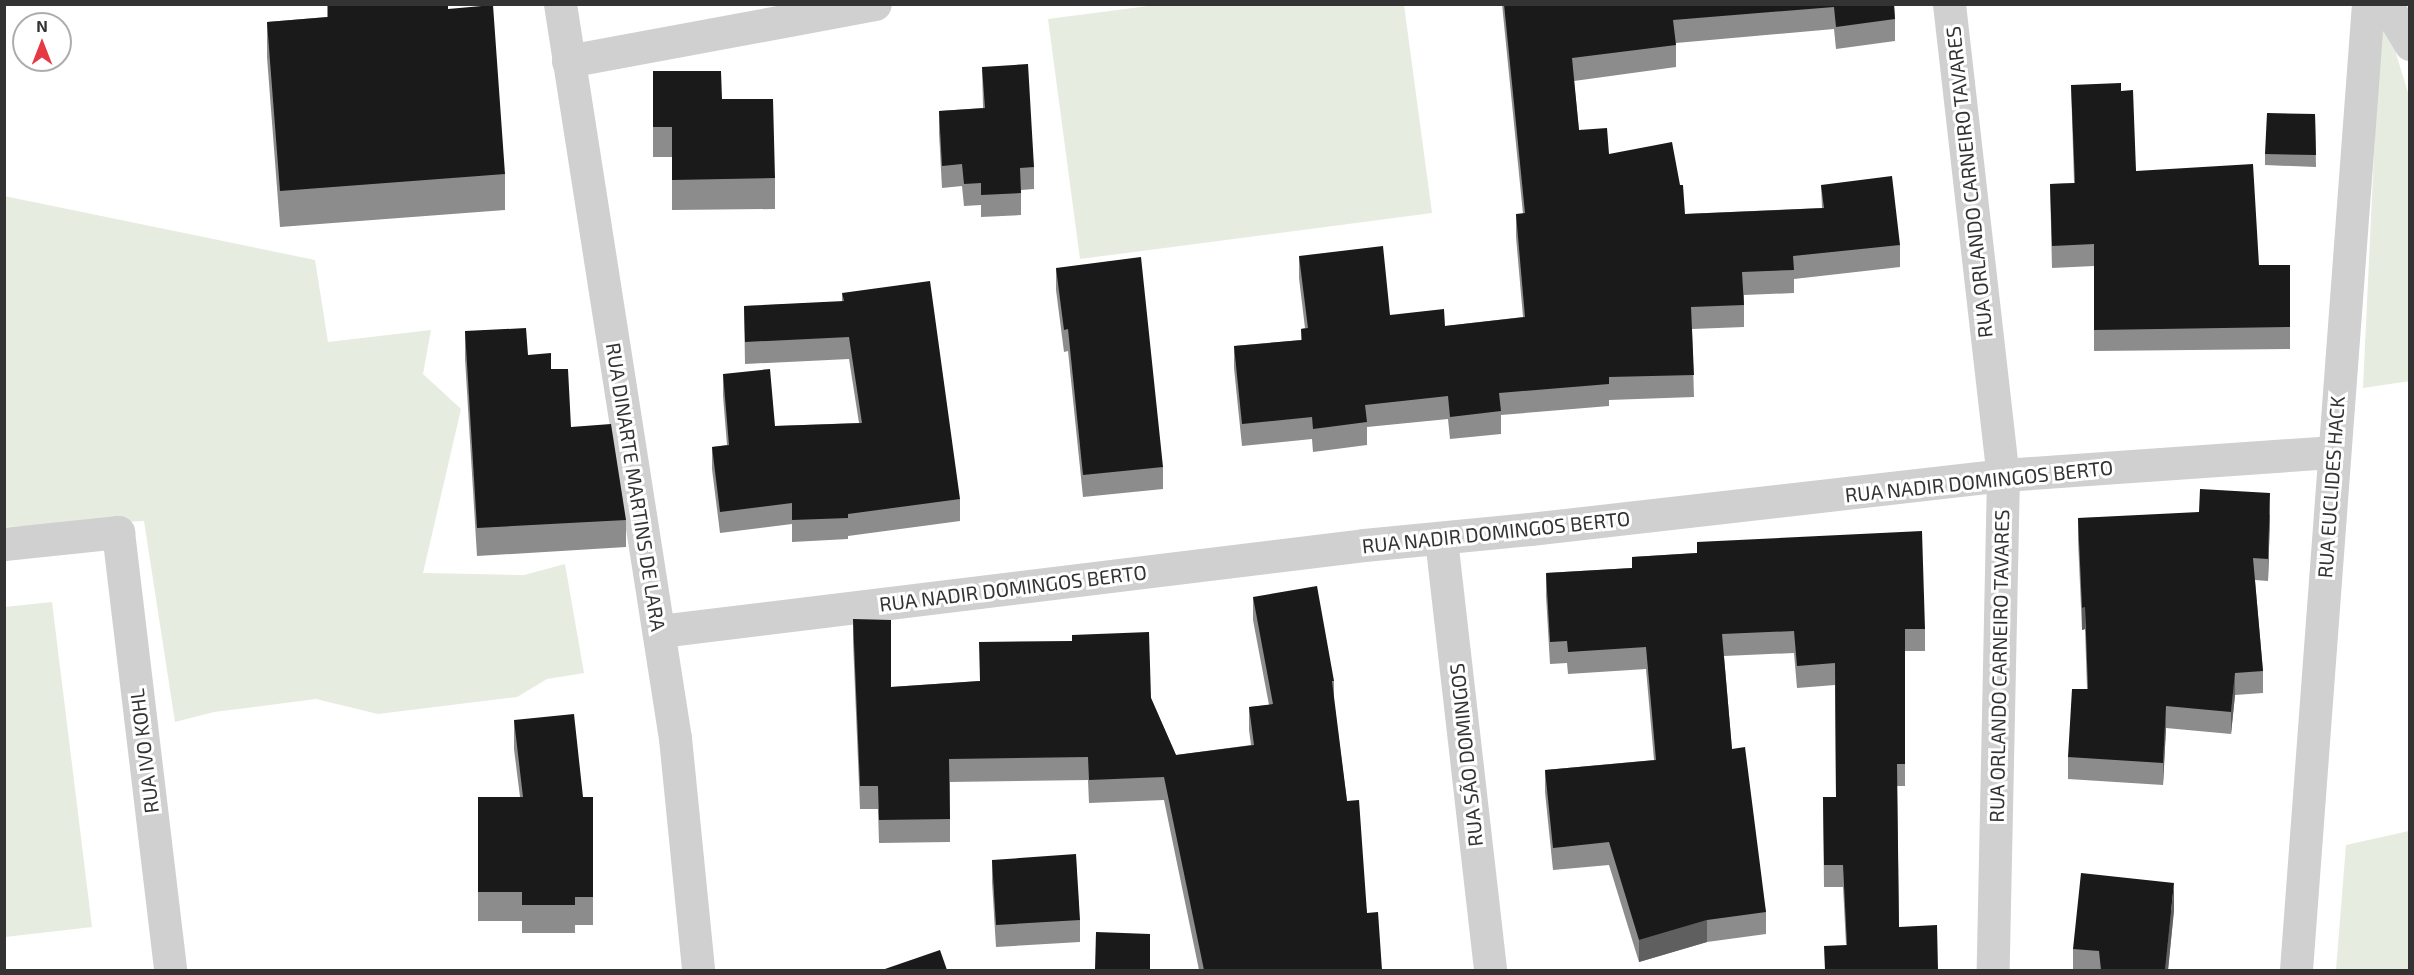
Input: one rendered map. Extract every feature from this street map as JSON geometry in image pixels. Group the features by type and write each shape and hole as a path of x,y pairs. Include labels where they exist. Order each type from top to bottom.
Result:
{"street":[{"name":"RUA DINARTE MARTINS DE LARA","path":"560,4 660,631 675,738 698,970"},
{"path":"568,61 875,4"},
{"name":"RUA ORLANDO CARNEIRO TAVARES","path":"1949,4 2003,475 1992,970"},
{"name":"RUA EUCLIDES HACK","path":"2296,970 2368,4"},
{"path":"2386,4 2409,44"},
{"name":"RUA NADIR DOMINGOS BERTO","path":"660,631 1353,546 1441,539 2003,475 2334,452"},
{"name":"RUA IVO KOHL","path":"4,544 118,532 170,970"},
{"name":"RUA SÃO DOMINGOS","path":"1441,539 1490,970"}],"shaded area":[{"path":"2381,4 2409,96 2410,381 2363,388"},
{"path":"1156,5 1404,5 1432,213 1080,259 1048,19"},
{"path":"4,196 315,260 328,342 431,330 423,374 461,409 423,573 524,575 565,564 584,673 547,679 517,697 378,714 316,699 214,712 175,722 144,521 5,527"},
{"path":"52,602 92,927 5,937 5,607"},
{"path":"2409,831 2409,970 2336,970 2346,845"}],"building":[{"path":"328,4 448,4 448,9 493,5 505,174 280,191 267,22 328,17"},
{"path":"1504,4 1894,4 1895,19 1836,27 1834,7 1673,20 1676,45 1572,58 1579,130 1607,128 1609,154 1672,142 1680,185 1683,185 1685,214 1824,208 1821,185 1892,176 1900,245 1793,256 1794,270 1742,272 1744,305 1691,307 1694,375 1609,377 1609,384 1499,393 1501,411 1450,417 1448,396 1365,405 1367,422 1313,429 1312,417 1242,424 1234,346 1302,340 1301,329 1308,328 1299,256 1383,246 1390,315 1444,309 1445,326 1525,317 1516,214 1525,213"},
{"path":"1028,64 1034,167 1020,168 1021,193 981,195 981,183 964,184 962,164 942,166 939,111 985,108 982,67"},
{"path":"653,71 721,71 722,99 773,99 775,178 672,180 672,127 653,127"},
{"path":"2121,83 2121,91 2133,90 2136,171 2253,164 2259,265 2290,265 2290,327 2094,330 2094,244 2052,246 2050,184 2075,183 2071,85"},
{"path":"2267,113 2315,114 2316,155 2265,154"},
{"path":"1141,257 1163,467 1083,475 1068,329 1064,330 1056,268"},
{"path":"930,281 960,499 848,514 848,518 792,520 792,503 720,512 712,447 729,445 723,374 770,369 775,426 862,423 849,337 745,342 744,306 844,301 842,293"},
{"path":"526,328 528,355 551,353 551,369 568,369 571,427 611,424 626,520 477,528 465,331"},
{"path":"2200,489 2270,493 2268,559 2253,558 2263,671 2235,673 2231,712 2166,706 2163,763 2068,757 2072,689 2088,689 2078,518 2199,512"},
{"path":"1922,531 1925,629 1905,629 1905,764 1897,764 1899,927 1937,925 1938,970 1825,970 1824,946 1847,945 1843,865 1824,865 1823,797 1836,797 1835,663 1797,666 1794,631 1722,634 1732,749 1745,747 1766,912 1707,920 1639,940 1609,842 1553,848 1545,770 1656,760 1646,647 1568,652 1567,641 1550,642 1546,573 1632,568 1632,557 1697,553 1697,542"},
{"path":"1317,586 1334,681 1332,681 1347,801 1359,800 1367,913 1378,912 1382,970 1204,970 1164,777 1089,780 1088,757 949,759 950,819 879,820 878,786 860,786 853,619 891,620 891,687 980,681 979,642 1072,641 1072,635 1149,632 1151,698 1176,755 1254,745 1249,707 1273,704 1253,597"},
{"path":"574,714 583,797 593,797 593,897 575,897 575,905 522,905 522,892 478,892 478,797 523,797 514,720"},
{"path":"1076,854 1080,920 996,925 992,860"},
{"path":"2081,873 2174,883 2165,970 2101,970 2099,951 2073,949"},
{"path":"1096,932 1150,934 1150,970 1095,970"},
{"path":"940,950 947,970 882,970"}]}
